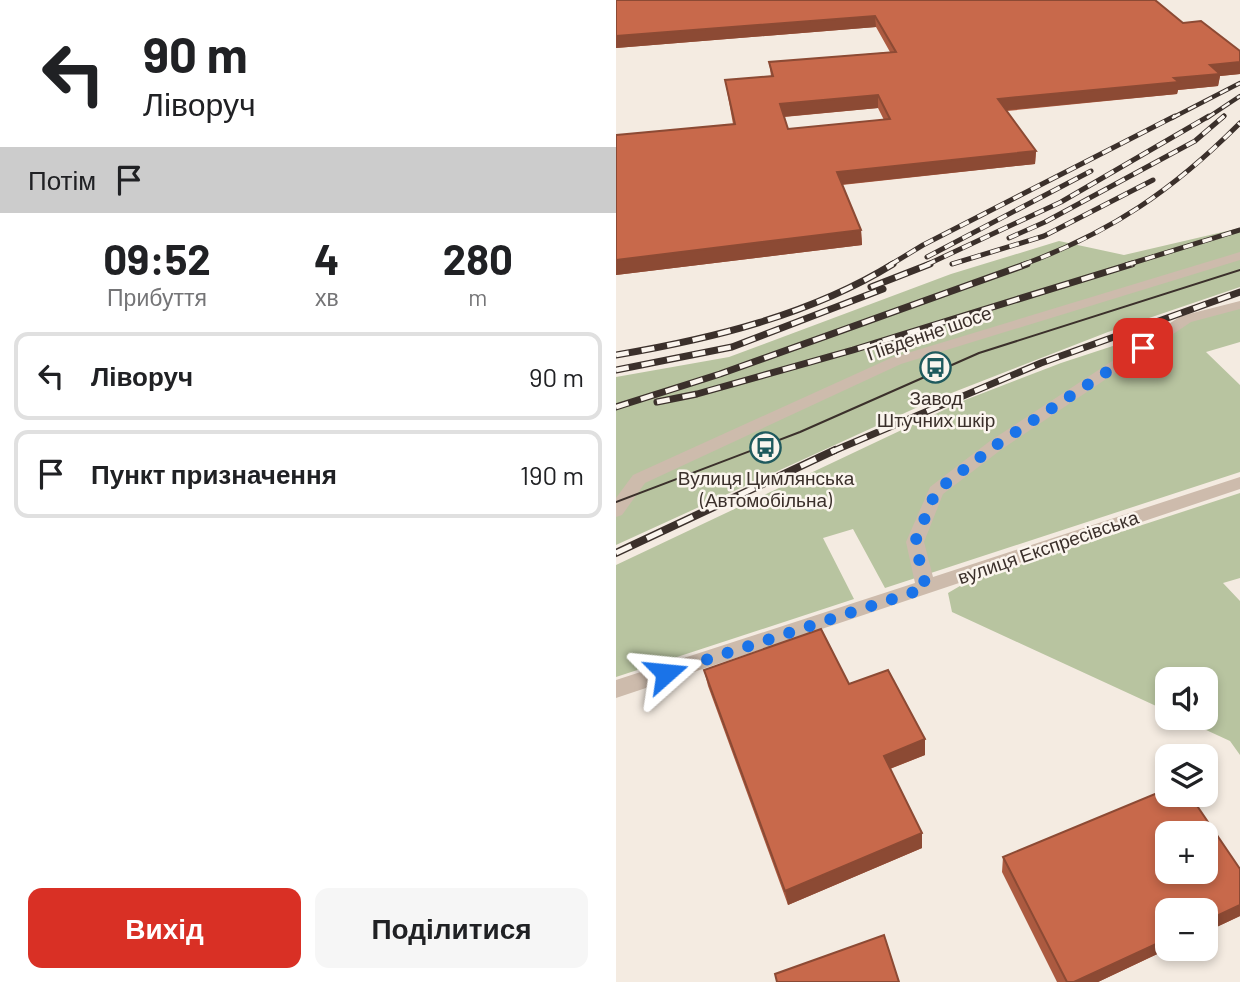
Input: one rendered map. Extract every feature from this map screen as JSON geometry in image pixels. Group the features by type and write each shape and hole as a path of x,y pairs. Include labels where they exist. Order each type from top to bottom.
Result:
{"street":[{"name":"Південне шосе","path":"616,511 639,479 896,361 1240,256"},
{"path":"926,588 915,542 936,491 996,445 1186,319 1240,306"},
{"name":"вулиця Експресівська","path":"616,689 1240,483"}],"green space":[{"path":"1240,228 1240,287 1108,332 931,401 616,545 616,377 729,357 951,274 1059,241 1124,255"},
{"path":"1240,308 1240,342 1206,352 1240,385 1240,472 885,588 853,529 823,538 854,599 616,677 616,565 965,400 1061,363 1192,320"},
{"path":"1240,493 1240,578 1223,583 1240,601 1240,755 1230,741 1206,730 1218,730 1218,667 1155,667 1155,705 952,612 948,593 965,583"}],"building":[{"path":"616,0 1155,0 1183,23 1201,21 1240,51 1240,62 1210,65 1220,74 1174,78 1179,82 998,99 1036,151 837,172 861,230 616,260 616,135 735,124 725,80 773,76 769,62 896,52 875,16 616,36","holes":["878,95 890,119 788,129 780,104"]},
{"path":"821,629 849,684 888,670 925,739 884,756 922,833 785,891 704,670"},
{"path":"1155,794 1155,807 1198,807 1207,821 1155,821 1155,884 1218,884 1218,837 1240,869 1240,905 1218,915 1218,898 1155,898 1155,945 1074,982 1067,982 1003,857"},
{"path":"884,935 899,982 777,982 775,974"}],"tram line":[{"path":"616,502 800,432 979,353 1240,270"}],"railway":[{"path":"1172,118 1240,83"},
{"path":"1207,118 1240,96"},
{"path":"890,265 923,245 1175,116"},
{"path":"926,265 1061,202 1209,116"},
{"path":"1009,238 1045,222 1195,141 1224,116 1222,118"},
{"path":"1022,265 1085,238 1140,207 1190,169 1240,123"},
{"path":"927,257 1091,171"},
{"path":"952,264 1044,236 1153,180"},
{"path":"1126,265 1240,230"},
{"path":"616,355 724,333 759,323 828,297 893,264"},
{"path":"871,287 930,264"},
{"path":"616,407 720,374 1027,264"},
{"path":"657,402 697,394 853,350 1132,264"},
{"path":"616,370 732,347 883,289"},
{"path":"831,452 1041,363 1240,292"},
{"path":"616,553 835,450"}],"place":[{"name":"Завод Штучних шкір","path":"936,367"},
{"name":"Вулиця Цимлянська (Автомобільна)","path":"766,447"}],"route":[{"path":"666,673 926,588 915,542 936,491 996,445 1143,348"}]}
